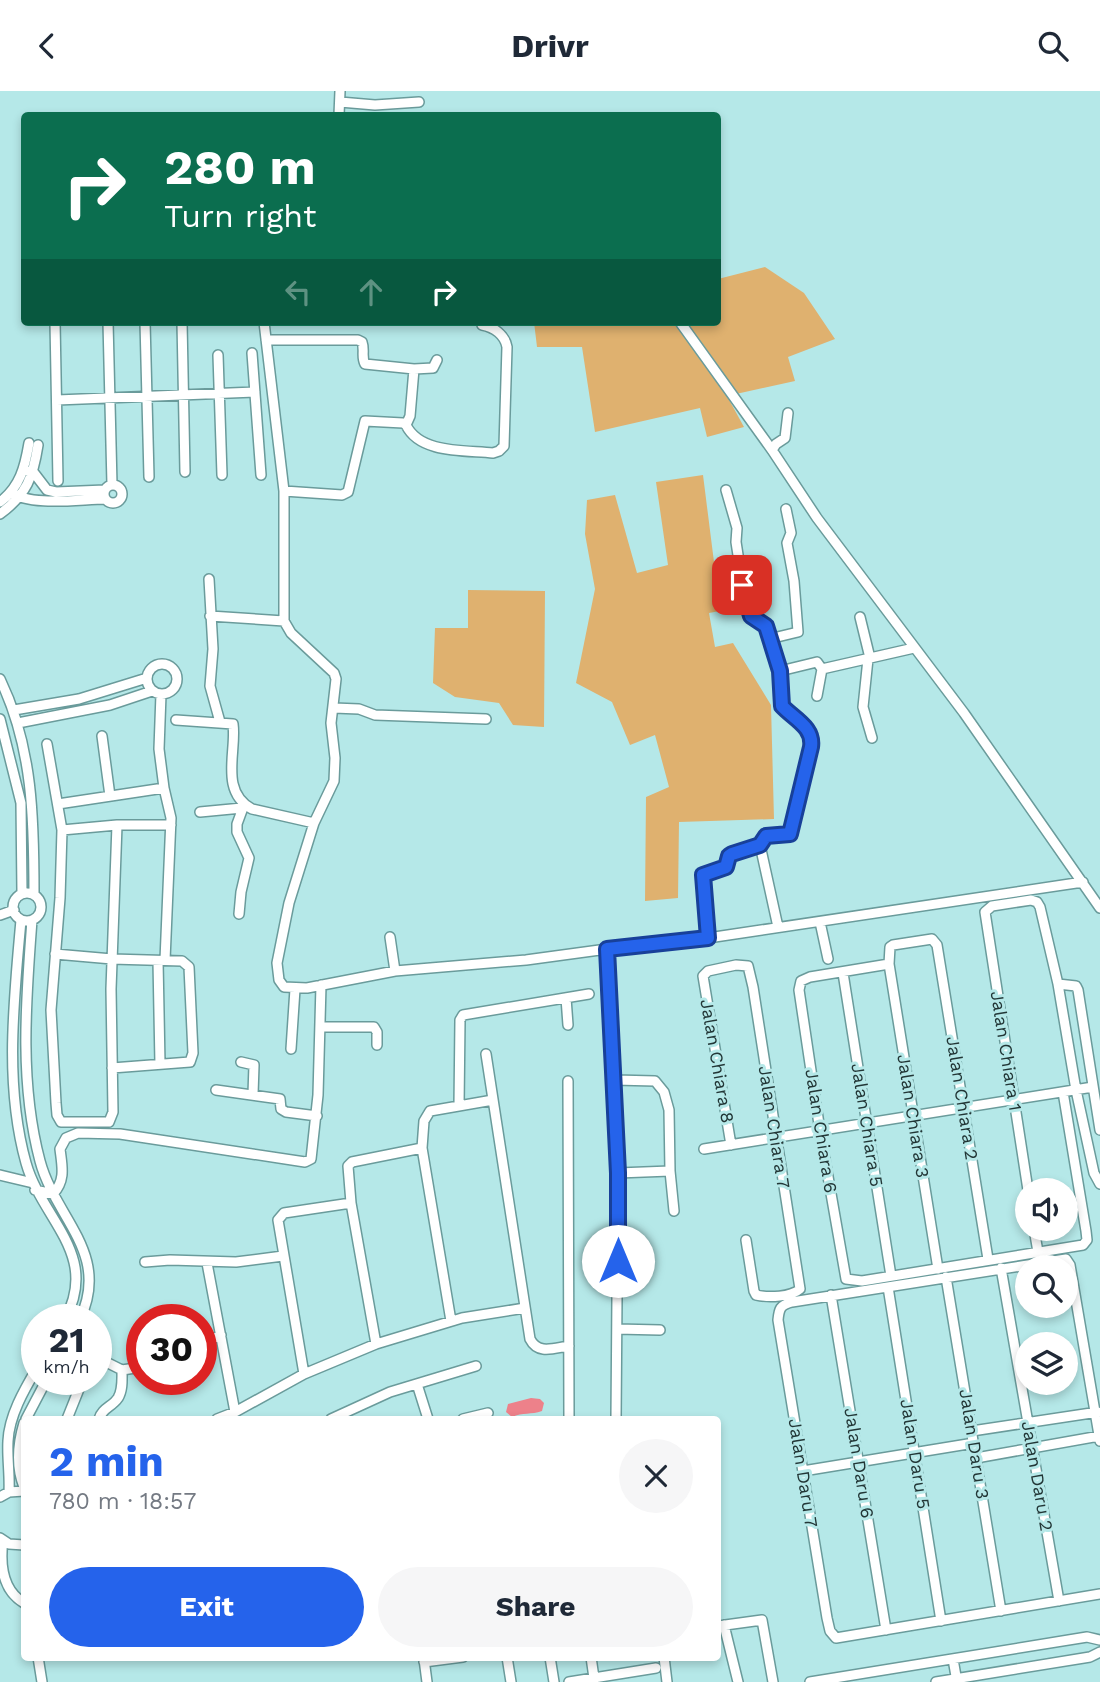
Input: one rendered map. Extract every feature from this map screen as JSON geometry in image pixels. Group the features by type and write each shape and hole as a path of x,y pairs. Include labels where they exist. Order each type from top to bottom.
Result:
{"street":[{"path":"339,112 340,91"},
{"path":"340,102 375,105 419,102"},
{"path":"55,326 58,481"},
{"path":"107,491 110,398 108,326"},
{"path":"145,326 149,477"},
{"path":"181,326 185,472"},
{"path":"264,326 284,491 284,621 291,633 334,673 336,680 331,723 335,758 334,781 314,823 289,903 277,963 279,980 284,987 295,989 395,971 526,960 708,938 1083,882"},
{"path":"284,491 342,495 348,492 365,421 403,423 422,443 493,453 499,451 503,446 507,347 497,331 484,326"},
{"path":"683,326 774,447 817,518 987,746 1100,908"},
{"path":"266,340 358,341 364,346 365,364 414,369 433,368 437,360"},
{"path":"253,353 261,475"},
{"path":"218,355 222,475"},
{"path":"406,425 410,416 414,369"},
{"path":"57,400 255,392"},
{"path":"774,447 785,438 788,413"},
{"path":"0,514 29,472 34,444"},
{"path":"29,472 47,490 107,491"},
{"path":"708,938 703,875 726,867 729,856 760,845 766,836 790,834 813,739 807,728 782,706 780,671 766,626 751,616 748,606 740,568 737,528 726,490"},
{"path":"0,502 15,495 38,500 107,491"},
{"path":"769,639 798,632 794,581 787,543 790,533 786,509"},
{"path":"209,579 213,649 210,686 220,722"},
{"path":"210,616 284,621"},
{"path":"860,617 869,658 863,707 872,738"},
{"path":"822,669 914,648"},
{"path":"780,671 817,662 822,669 817,696"},
{"path":"18,723 174,689 178,680 175,670 168,664 158,664 150,669 147,678"},
{"path":"147,678 157,692 159,749 171,825 162,961 160,1064"},
{"path":"14,710 79,699 147,678"},
{"path":"0,680 14,710 24,749 33,802 34,894 42,907 32,921 25,1013 26,1076 40,1161 53,1194 80,1239 86,1256 88,1293 85,1304"},
{"path":"79,699 81,711"},
{"path":"334,708 359,709 375,715 486,719"},
{"path":"0,719 21,803 22,893 14,901 14,910 21,920 13,1010 13,1079 18,1124 34,1187 70,1245 74,1261 74,1295 71,1304"},
{"path":"176,720 232,722 234,725 231,773 243,807 237,832 249,858 239,915"},
{"path":"102,736 110,796"},
{"path":"47,744 62,829 60,898 51,1010 57,1115 61,1122 109,1122 113,1112 112,959 117,825"},
{"path":"10,753 24,749"},
{"path":"58,804 164,788"},
{"path":"200,812 243,807 314,823"},
{"path":"62,829 171,825"},
{"path":"760,845 778,927"},
{"path":"22,893 34,894"},
{"name":"Jalan Chiara 1","path":"1026,1178 985,912 992,906 1031,900 1037,902 1058,984"},
{"path":"0,915 14,910"},
{"path":"21,920 32,921"},
{"path":"820,922 828,959"},
{"path":"390,937 395,971"},
{"name":"Jalan Chiara 2","path":"889,964 892,945 932,939 937,945 988,1259"},
{"path":"607,949 618,1173 616,1416"},
{"path":"55,954 182,961 189,967 193,1053 190,1062 112,1068"},
{"path":"843,973 889,964"},
{"name":"Jalan Chiara 3","path":"889,964 938,1269"},
{"name":"Jalan Chiara 7","path":"703,976 708,971 748,965 800,1289 796,1293 765,1297 756,1295 746,1240"},
{"name":"Jalan Chiara 6","path":"843,973 810,977 801,981 799,990 820,1131 846,1279 862,1281 891,1276"},
{"name":"Jalan Chiara 5","path":"843,973 891,1276"},
{"name":"Jalan Chiara 8","path":"703,976 731,1145"},
{"path":"1100,1130 1078,990 1076,986 1058,984 1076,1090 1095,1154 1094,1173 1100,1184"},
{"path":"53,1194 62,1178 60,1149 66,1138 78,1133 142,1136 305,1162 311,1159 317,1116 321,985"},
{"path":"291,1049 295,989"},
{"path":"459,1106 460,1020 463,1016 589,994"},
{"path":"566,998 568,1025"},
{"path":"320,1027 374,1027 377,1032 377,1045"},
{"path":"486,1053 530,1339 534,1347 540,1350 569,1346"},
{"path":"241,1062 254,1065 253,1094"},
{"path":"568,1080 569,1416"},
{"path":"615,1080 655,1081 664,1092 668,1110 674,1211"},
{"path":"704,1149 1093,1087"},
{"path":"216,1090 280,1099 281,1109 286,1112 317,1116"},
{"path":"891,1276 1083,1245 1087,1240 1063,1092"},
{"path":"451,1321 422,1149 424,1121 430,1111 493,1100"},
{"path":"376,1344 351,1203 348,1166 352,1162 422,1149"},
{"path":"618,1173 670,1171"},
{"path":"0,1175 53,1194"},
{"path":"303,1374 278,1220 280,1215 351,1203"},
{"path":"1036,1241 1038,1252"},
{"path":"145,1262 187,1260 206,1263 283,1257"},
{"path":"831,1295 1066,1259 1070,1265 1098,1412 1100,1438 976,1458"},
{"path":"206,1263 234,1412"},
{"name":"Jalan Daru 2","path":"1001,1268 1059,1601"},
{"name":"Jalan Daru 3","path":"946,1277 1001,1611"},
{"name":"Jalan Daru 5","path":"888,1287 941,1621"},
{"name":"Jalan Daru 7","path":"831,1295 782,1305 778,1320 832,1636 836,1638 886,1630"},
{"name":"Jalan Daru 6","path":"831,1295 886,1630"},
{"path":"224,1416 303,1374 376,1344 451,1321 525,1308"},
{"path":"617,1329 660,1330"},
{"path":"217,1337 221,1335"},
{"path":"112,1365 126,1369"},
{"path":"338,1416 390,1392 476,1366"},
{"path":"100,1416 118,1399 122,1370"},
{"path":"417,1384 427,1416"},
{"path":"9,1492 8,1441 11,1422 22,1395"},
{"path":"28,1416 39,1395"},
{"path":"67,1416 76,1395"},
{"path":"972,1431 1098,1412"},
{"path":"478,1416 488,1413"},
{"path":"21,1434 21,1476"},
{"path":"803,1471 974,1443"},
{"path":"0,1497 21,1490"},
{"path":"1,1539 9,1544 21,1545"},
{"path":"1,1539 3,1571 11,1590 21,1600"},
{"path":"886,1630 1100,1594"},
{"path":"738,1682 721,1626 762,1620 773,1682"},
{"path":"810,1682 1087,1637 1098,1640 1099,1652 1090,1657 936,1682"},
{"path":"953,1659 956,1680"},
{"path":"39,1661 42,1682"},
{"path":"424,1661 427,1682"},
{"path":"508,1661 511,1682"},
{"path":"551,1661 554,1682"},
{"path":"592,1661 594,1678"},
{"path":"664,1661 667,1682"},
{"path":"569,1682 656,1668"}],"shaded area":[{"path":"765,267 804,293 835,339 788,357 795,381 727,396 744,427 707,437 700,408 595,432 582,347 537,347 534,326 721,326 721,278"},
{"path":"703,475 715,570 725,610 709,613 715,647 733,643 771,705 774,819 679,822 678,898 645,901 646,797 669,787 655,735 630,745 612,702 576,683 595,589 585,534 587,500 615,495 637,573 668,565 656,482"},
{"path":"468,590 545,591 544,727 513,725 499,703 455,697 433,683 435,628 468,628"},
{"path":"531,1398 540,1399 544,1403 542,1411 516,1416 506,1412 508,1404"}],"route":[{"path":"618,1261 618,1173 607,949 708,938 701,881 703,875 726,867 729,856 760,845 766,836 790,834 813,739 807,728 782,706 780,671 766,626 751,616 742,585"}]}
